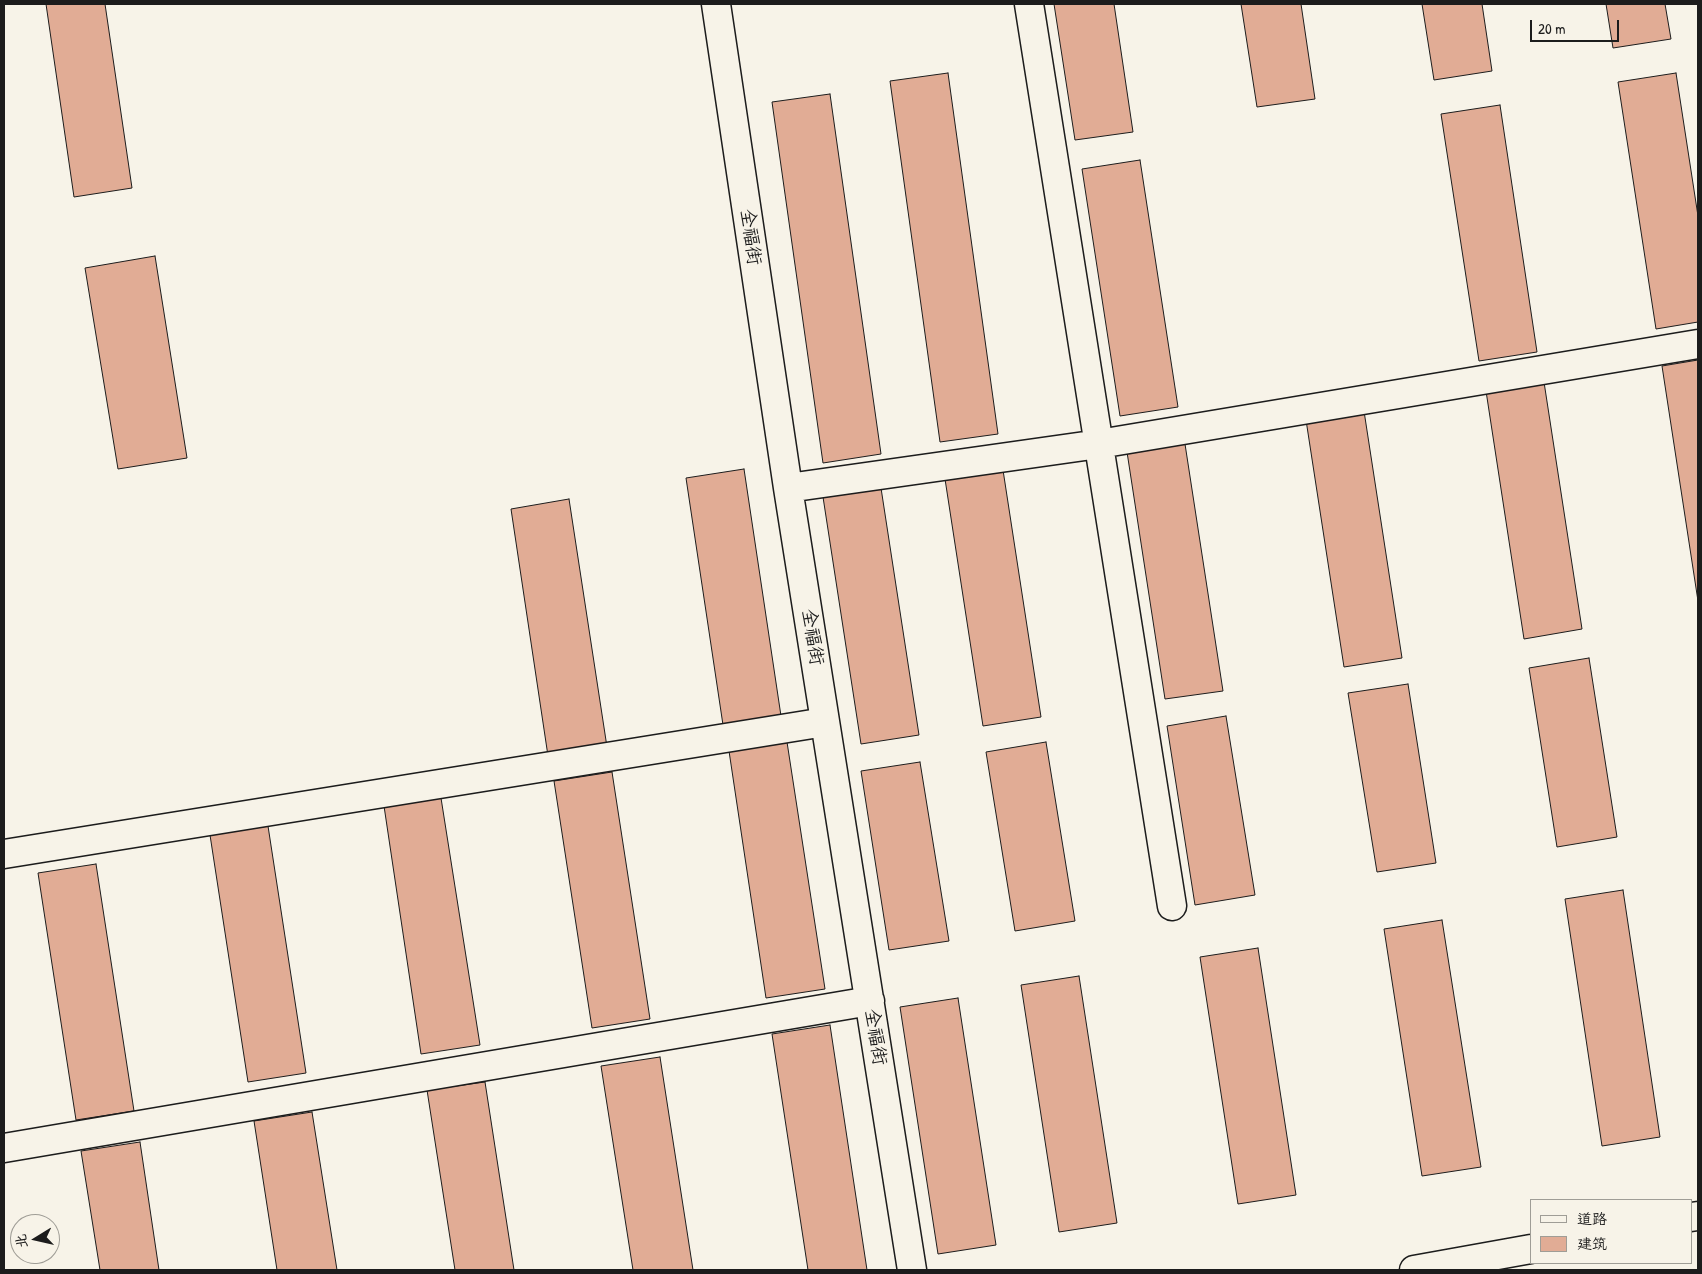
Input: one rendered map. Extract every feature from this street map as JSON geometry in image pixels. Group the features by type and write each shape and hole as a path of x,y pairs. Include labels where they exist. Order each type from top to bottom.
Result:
{"street":[{"name":"全福街","path":"716,4 788,488 912,1270"},
{"path":"1029,4 1172,906"},
{"path":"788,488 1099,444 1698,344"},
{"path":"4,854 825,722"},
{"path":"4,1148 870,1001"},
{"path":"1414,1270 1530,1248"}],"building":[{"path":"46,4 105,4 132,188 74,197"},
{"path":"1054,4 1114,4 1133,132 1075,140"},
{"path":"1241,4 1301,4 1315,99 1257,107"},
{"path":"1422,4 1482,4 1492,71 1434,80"},
{"path":"1606,4 1665,4 1671,39 1613,48"},
{"path":"948,73 998,434 940,442 890,81"},
{"path":"1676,73 1698,216 1698,322 1656,329 1618,82"},
{"path":"830,94 881,454 823,463 772,102"},
{"path":"1500,105 1537,352 1479,361 1441,114"},
{"path":"1140,160 1178,407 1120,416 1082,169"},
{"path":"155,256 187,458 118,469 85,268"},
{"path":"1698,360 1698,601 1662,366"},
{"path":"1544,382 1582,629 1524,639 1486,391"},
{"path":"1364,411 1402,658 1344,667 1306,420"},
{"path":"1185,444 1223,691 1165,699 1127,452"},
{"path":"744,469 781,716 723,725 686,478"},
{"path":"1003,470 1041,717 983,726 945,479"},
{"path":"881,488 919,735 861,744 823,497"},
{"path":"569,499 607,747 548,756 511,509"},
{"path":"1589,658 1617,837 1557,847 1529,668"},
{"path":"1408,684 1436,863 1377,872 1348,693"},
{"path":"1226,716 1255,895 1195,905 1167,726"},
{"path":"787,742 825,989 766,998 729,751"},
{"path":"1046,742 1075,921 1015,931 986,752"},
{"path":"920,762 949,941 889,950 861,771"},
{"path":"612,772 650,1019 592,1028 554,781"},
{"path":"441,798 480,1045 421,1054 384,806"},
{"path":"268,826 306,1073 248,1082 210,835"},
{"path":"96,864 134,1111 76,1120 38,873"},
{"path":"1623,890 1660,1137 1602,1146 1565,899"},
{"path":"1442,920 1481,1167 1422,1176 1384,929"},
{"path":"1258,948 1296,1195 1238,1204 1200,957"},
{"path":"1079,976 1117,1223 1059,1232 1021,985"},
{"path":"958,998 996,1245 938,1254 900,1007"},
{"path":"830,1025 867,1270 808,1270 772,1034"},
{"path":"660,1057 693,1270 633,1270 601,1066"},
{"path":"485,1082 514,1270 455,1270 427,1090"},
{"path":"312,1112 337,1270 277,1270 254,1121"},
{"path":"140,1142 159,1270 100,1270 81,1151"}]}
